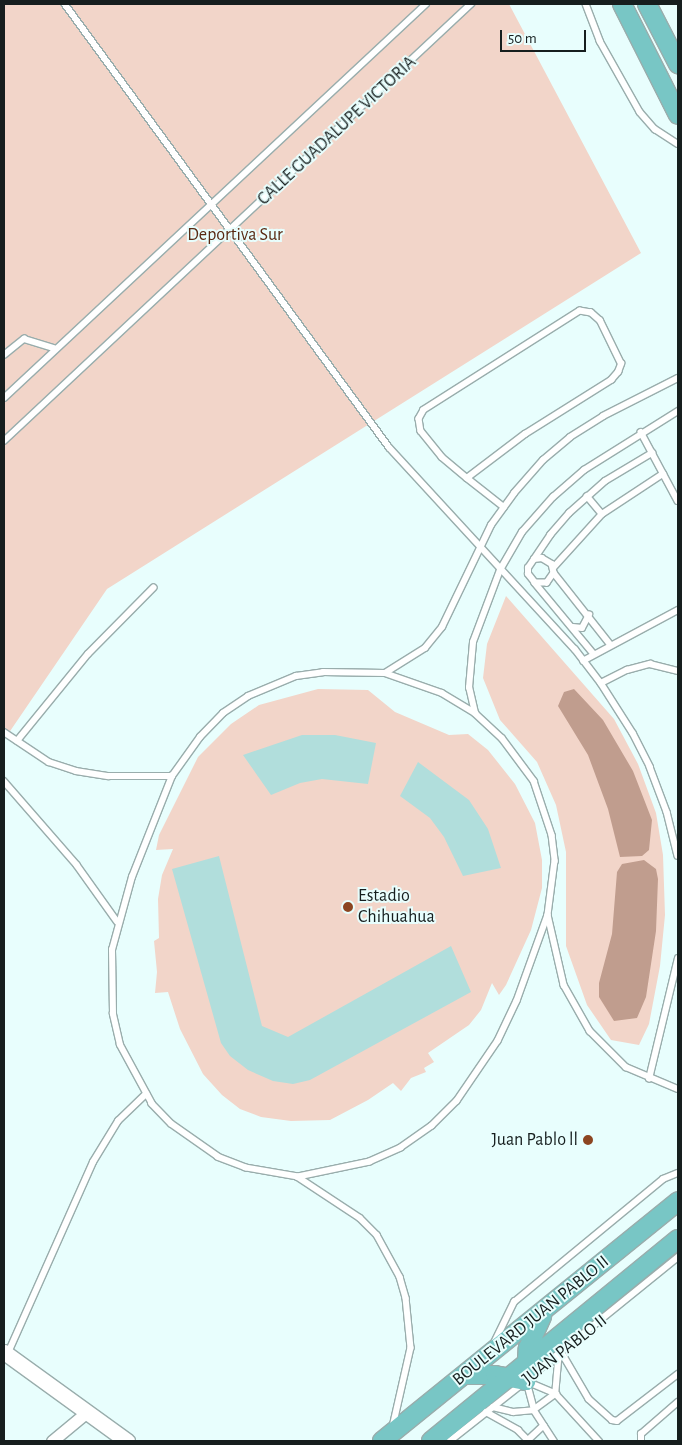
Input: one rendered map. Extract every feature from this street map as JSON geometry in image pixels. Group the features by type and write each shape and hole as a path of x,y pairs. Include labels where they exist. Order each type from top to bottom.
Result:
{"main road":[{"path":"622,4 678,115"},
{"path":"647,4 678,64"},
{"name":"BOULEVARD JUAN PABLO II","path":"386,1438 678,1201"},
{"name":"BOULEVARD JUAN PABLO II","path":"431,1441 517,1379 525,1362 630,1288 678,1239"},
{"path":"525,1362 535,1326 551,1305"},
{"path":"6,1354 127,1441"},
{"path":"465,1375 517,1379"}],"street":[{"path":"52,1441 87,1412"}],"lane":[{"path":"65,4 389,447 478,547 584,661 601,683 633,734 650,767 678,850 678,856"},
{"name":"CALLE GUADALUPE VICTORIA","path":"4,398 54,348 211,206 426,4"},
{"name":"CALLE GUADALUPE VICTORIA","path":"4,441 472,4"},
{"path":"586,4 600,42 640,112 655,129 678,144"},
{"path":"467,478 525,434 611,380 618,372 621,364 600,321 591,313 580,311 424,410 419,419 421,431 442,457 467,478 504,507"},
{"path":"4,355 24,339 54,348"},
{"path":"385,673 425,648 442,627 478,547 504,507 543,460 570,437 603,416 678,378"},
{"path":"475,713 469,688 469,666 483,612 500,570 522,532 553,497 584,470 641,432 678,411"},
{"path":"641,432 678,501"},
{"path":"594,654 528,574 534,559 550,535 586,496 605,480 652,453"},
{"path":"536,583 547,582 554,570 602,514 663,474"},
{"path":"586,496 602,514"},
{"path":"534,559 546,559 610,644"},
{"path":"17,741 94,648 153,588"},
{"path":"584,661 610,644 678,610"},
{"path":"572,627 582,628 589,615"},
{"path":"601,683 627,670 650,664 678,671"},
{"path":"323,672 385,673 433,689 475,713 519,759 544,804 555,861 548,915 528,973 498,1042 457,1101 432,1126 401,1148 370,1162 298,1176 246,1168 218,1157 171,1124 146,1094 120,1046 113,1014 112,950 117,921 172,776 200,737 223,713 271,684 323,672"},
{"path":"4,732 49,762 76,771 109,776 172,776"},
{"path":"4,781 77,865 117,921"},
{"path":"548,915 564,985 575,1009 607,1051 626,1067 649,1079 678,1089"},
{"path":"649,1079 678,958"},
{"path":"6,1354 94,1162 118,1120 146,1094"},
{"path":"489,1355 514,1302 663,1179 678,1173"},
{"path":"298,1176 360,1218 378,1235 400,1277 410,1324 410,1348 386,1438"},
{"name":"JUAN PABLO II","path":"450,1441 492,1407 517,1379 561,1354 630,1288 678,1257"},
{"path":"561,1354 590,1399 612,1420 617,1421 678,1374"},
{"path":"492,1407 513,1412 534,1410 556,1394 561,1354"},
{"path":"517,1379 556,1394 599,1441"},
{"path":"517,1379 543,1426 554,1441"},
{"path":"641,1441 641,1434 678,1402"},
{"path":"486,1412 529,1441 543,1426"}],"green space":[{"name":"Deportiva Sur","path":"4,4 509,4 641,253 107,589 4,740"},
{"path":"506,596 614,719 638,764 656,813 663,855 665,915 660,966 649,1024 639,1045 611,1040 587,1005 566,946 566,852 556,805 537,762 500,720 483,678 487,644"},
{"name":"Estadio Chihuahua","path":"318,689 368,690 395,712 449,735 468,734 488,750 515,784 535,823 542,860 542,888 531,930 506,985 499,995 492,983 481,1010 469,1025 428,1053 434,1062 424,1068 426,1072 411,1078 401,1091 393,1083 368,1100 330,1120 291,1121 261,1117 240,1109 222,1095 203,1074 180,1029 168,992 155,993 157,972 154,941 159,938 158,899 162,875 173,849 156,850 159,835 198,757 231,724 259,705"}],"shaded area":[{"path":"574,689 603,720 633,771 652,820 649,850 642,856 620,857 608,809 588,755 558,706 564,692"},
{"path":"644,860 656,869 658,879 656,931 646,997 637,1018 614,1021 599,997 599,983 612,934 617,872 622,864"}],"building":[{"path":"302,735 335,735 376,743 368,784 322,779 300,783 271,795 243,755"},
{"path":"418,762 469,800 488,829 501,868 463,876 444,837 430,818 400,796"},
{"path":"219,856 262,1026 288,1037 451,946 471,992 310,1080 293,1084 273,1081 248,1070 230,1056 221,1043 172,869"}],"place":[{"name":"Estadio Chihuahua","path":"348,907"},
{"name":"Juan Pablo ll","path":"588,1140"}]}
